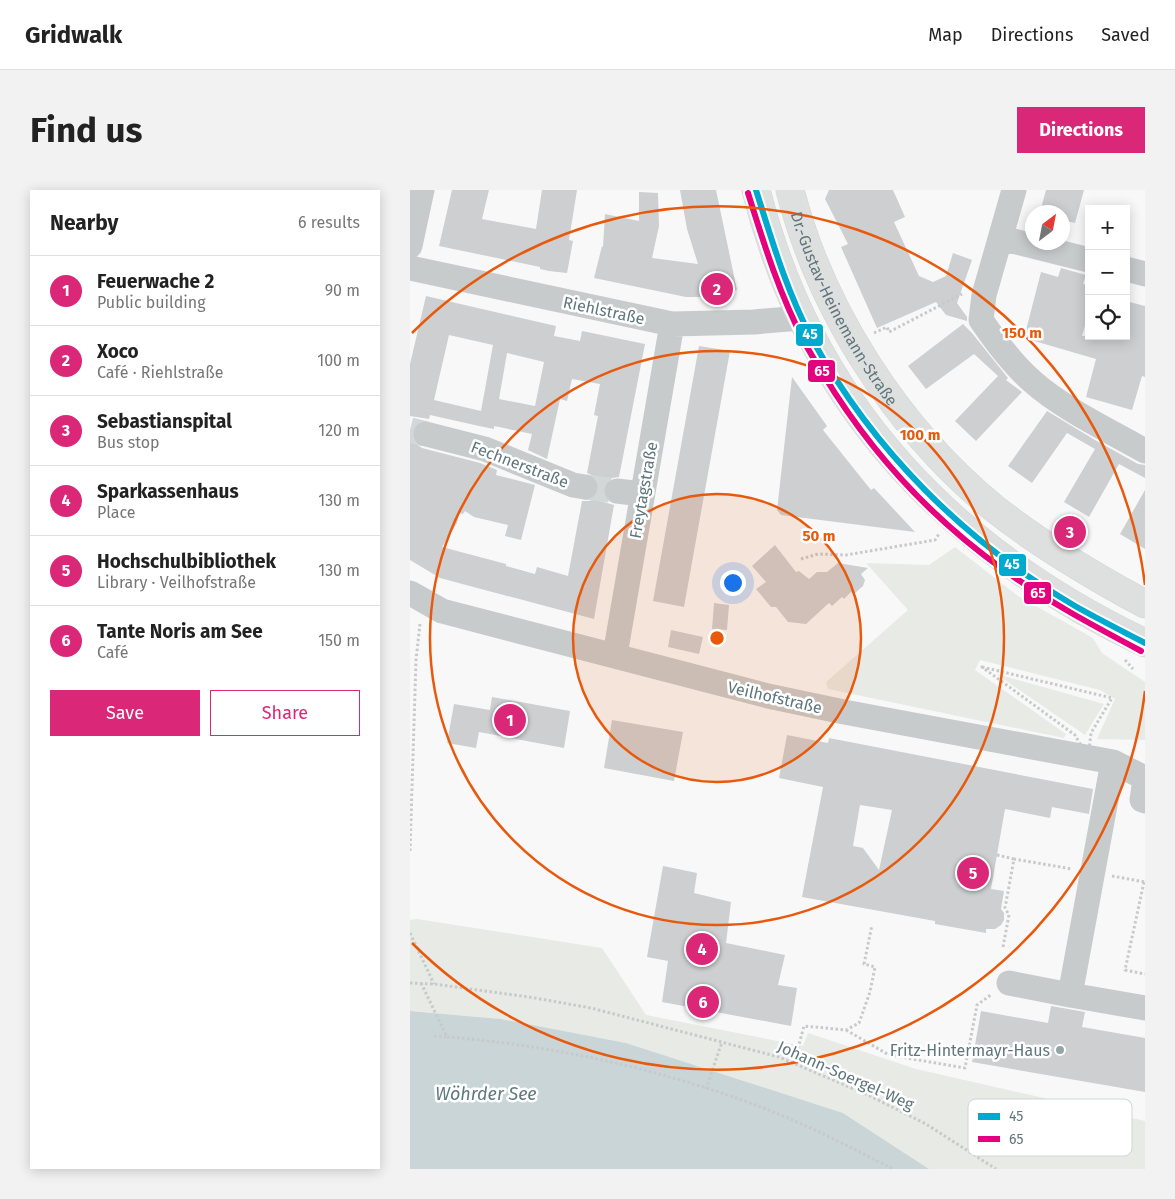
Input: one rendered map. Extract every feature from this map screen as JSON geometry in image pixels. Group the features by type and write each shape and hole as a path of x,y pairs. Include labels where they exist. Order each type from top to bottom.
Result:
{"main road":[{"path":"756,190 778,260 801,318 827,367 855,409 899,465 951,517 983,544 1034,581 1097,618 1145,643"},
{"name":"Dr.-Gustav-Heinemann-Straße","path":"790,190 801,226 845,326 878,381 922,438 952,470 995,509 1067,560 1145,604"},
{"path":"801,318 827,334 838,343 848,358 878,381"}],"street":[{"path":"410,246 422,190"},
{"path":"1014,190 983,302 981,320 1011,361 1034,383 1071,408 1145,451"},
{"path":"1001,238 1085,259"},
{"name":"Riehlstraße","path":"410,268 672,324 754,322 801,318"},
{"path":"1130,270 1145,274"},
{"name":"Freytagstraße","path":"615,655 672,324"},
{"name":"Fechnerstraße","path":"426,434 485,449 573,485 585,487"},
{"path":"617,491 642,494"},
{"name":"Veilhofstraße","path":"416,597 442,611 768,696 854,714 1089,747 1145,779 1142,800 1145,800"},
{"path":"1070,995 1113,762"},
{"path":"1009,983 1145,1008"}],"path":[{"path":"872,334 887,327 889,332 961,294 983,302"},
{"path":"801,559 818,554 846,555 935,540 951,517"},
{"path":"410,850 416,597"},
{"path":"982,667 1112,698 1091,733 1089,747 1075,735 982,667"},
{"path":"997,855 1144,882 1125,970 1145,974"},
{"path":"1002,947 1009,915 1005,908 1014,859"},
{"path":"846,1030 859,1023 870,992 875,967 864,964 872,925"},
{"path":"410,933 434,984"},
{"name":"Johann-Soergel-Weg","path":"410,983 434,984 529,997 591,1008 780,1057 868,1095 926,1124 968,1152"},
{"path":"421,983 447,1037"},
{"path":"794,1063 804,1026 846,1030 889,1055 965,1068 977,1004 1009,983"},
{"path":"434,1036 488,1040 561,1051 624,1065 706,1089 780,1115 893,1169"},
{"path":"706,1089 722,1042"},
{"name":"Johann-Soergel-Weg","path":"975,1156 993,1168"}],"shaded area":[{"path":"955,547 1018,596 1093,638 1102,653 1145,682 1145,740 1097,739 1115,699 1100,690 980,660 975,670 1066,734 1064,738 828,689 826,682 908,610 866,563 929,565"},
{"path":"996,674 1104,704 1085,735"},
{"path":"417,919 602,948 646,1015 803,1046 808,1033 916,1069 1048,1099 968,1099 968,1156 1132,1156 1132,1118 1145,1121 1145,1169 929,1169 843,1113 626,1043 501,1019 410,1011 410,920"}],"water":[{"name":"Wöhrder See","path":"410,1011 501,1019 626,1043 843,1113 929,1169 410,1169"}],"building":[{"path":"452,190 489,190 482,219 536,229 542,190 577,190 569,240 573,241 567,273 549,271 540,269 540,267 439,246"},
{"path":"680,190 716,190 737,290 706,297 686,297 594,278 603,247 605,214 639,221 639,192 658,193 659,226 652,258 698,264 687,229"},
{"path":"829,190 893,190 905,217 894,222 919,276 933,282 946,276 953,253 972,260 957,303 967,317 967,321 946,315 936,302 877,328 841,247 848,244 825,199"},
{"path":"1046,190 1084,190 1075,223 1070,222 1070,205 1042,205"},
{"path":"1061,268 1085,275 1083,284 1085,284 1085,325 1082,336 1085,336 1085,340 1130,340 1130,302 1145,306 1145,377 1142,376 1132,410 1086,397 1096,359 1024,338 1041,272 1058,277"},
{"path":"426,296 556,326 554,336 580,341 582,331 645,344 619,477 612,478 606,482 603,495 598,492 599,482 594,476 587,473 598,416 594,415 600,384 572,379 567,401 560,399 547,459 528,450 532,434 494,426 494,429 430,415 429,419 410,416 410,364","holes":["449,335 493,345 481,411 434,400","507,353 544,362 535,406 499,399"]},
{"path":"963,324 1008,378 1006,380 1022,392 976,441 955,421 998,376 974,354 926,389 908,366"},
{"path":"699,346 730,351 684,607 653,601"},
{"path":"792,377 827,426 823,430 871,490 874,488 915,532 781,515 777,510"},
{"path":"1047,411 1138,464 1145,465 1145,478 1119,464 1089,517 1064,502 1095,449 1067,433 1032,483 1008,466"},
{"path":"410,439 422,448 480,463 497,470 496,475 535,485 521,540 505,536 508,525 474,517 465,511 463,514 459,513 457,523 442,547 506,564 506,566 535,574 537,567 568,576 582,501 593,499 614,505 594,619 440,578 410,560"},
{"path":"1145,490 1145,549 1120,534"},
{"path":"775,545 796,572 799,571 809,579 817,572 827,572 838,563 868,568 861,574 865,580 863,586 854,594 851,592 844,599 842,597 832,606 829,603 806,624 788,622 776,607 771,607 756,589 766,582 752,566"},
{"path":"714,603 729,605 727,630 712,629"},
{"path":"671,630 703,637 699,654 668,647"},
{"path":"492,697 570,711 564,748 479,732 476,748 447,743 454,704 490,710"},
{"path":"612,720 683,732 674,781 604,768"},
{"path":"787,735 828,743 829,738 1093,789 1089,814 1052,807 1050,818 1005,809 991,889 1004,891 1001,909 1004,913 1004,920 995,929 986,929 986,933 935,924 935,921 802,897 823,787 779,778","holes":["860,805 892,810 879,870 863,848 853,846"]},
{"path":"663,866 697,873 694,893 731,902 726,943 785,955 778,985 797,988 791,1026 662,1002 668,961 647,957"},
{"name":"Fritz-Hintermayr-Haus","path":"1051,1006 1085,1012 1082,1027 1145,1038 1145,1092 972,1062 981,1011 1048,1023"}],"tunnel":[{"path":"410,430 426,434"},
{"path":"585,487 617,491"}],"transit line":[{"name":"45","path":"756,190 788,285 812,339 836,380 863,419 893,455 925,490 996,553 1035,581 1075,606 1145,643"},
{"name":"65","path":"748,193 780,287 806,345 841,402 881,456 927,505 977,550 1054,603 1141,651"}],"place":[{"name":"Xoco","path":"717,289"},
{"name":"Sebastianspital","path":"1070,532"},
{"name":"Feuerwache 2","path":"510,720"},
{"name":"Hochschulbibliothek","path":"973,873"},
{"name":"Sparkassenhaus","path":"702,949"},
{"name":"Tante Noris am See","path":"703,1002"},
{"name":"Fritz-Hintermayr-Haus","path":"1060,1050"}]}
